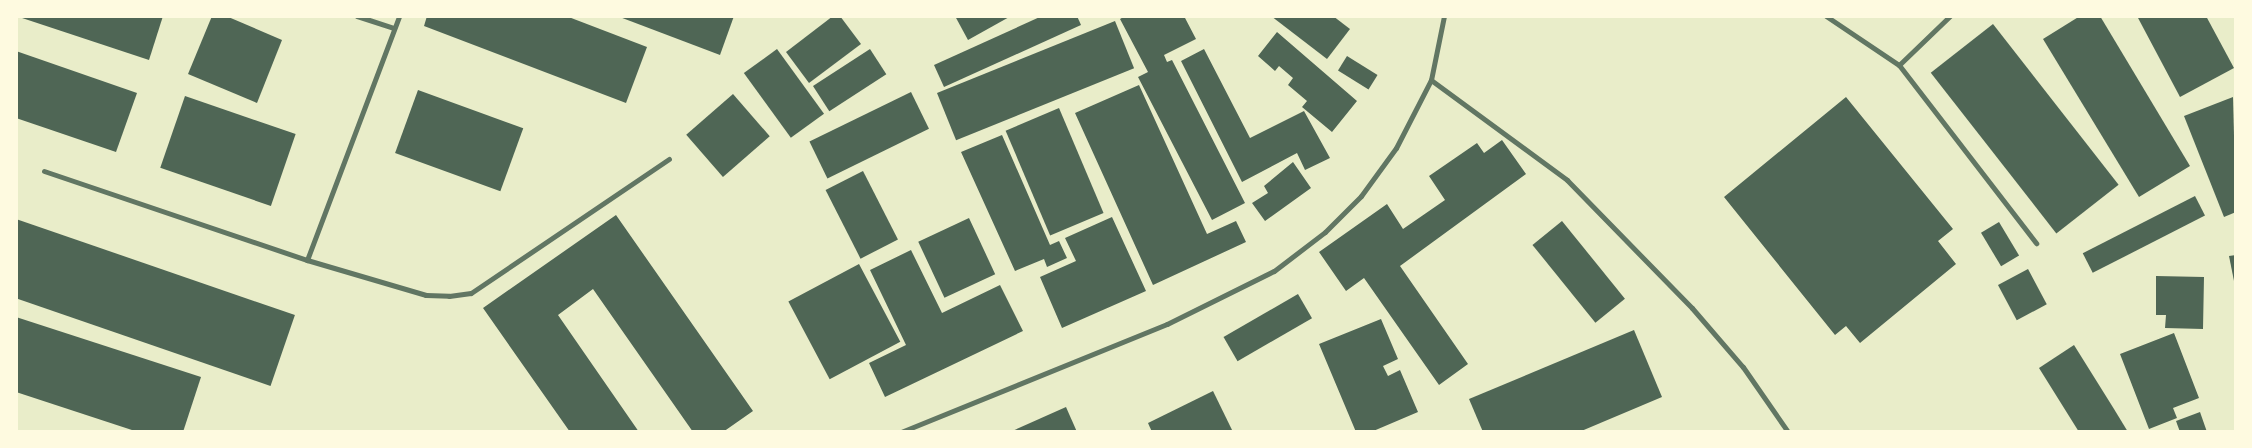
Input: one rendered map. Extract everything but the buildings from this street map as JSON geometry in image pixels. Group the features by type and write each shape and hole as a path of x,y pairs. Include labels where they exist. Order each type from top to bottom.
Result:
{"street":[{"path":"357,16 394,28"},
{"path":"307,260 399,16"},
{"path":"900,432 1167,324 1274,271 1324,232 1361,196 1396,148 1431,80 1444,16"},
{"path":"1826,16 1899,65 2036,243"},
{"path":"1899,65 1950,16"},
{"path":"1431,80 1567,180 1692,308 1742,367 1788,432"},
{"path":"44,171 307,260 426,294 471,293 669,159"}]}
